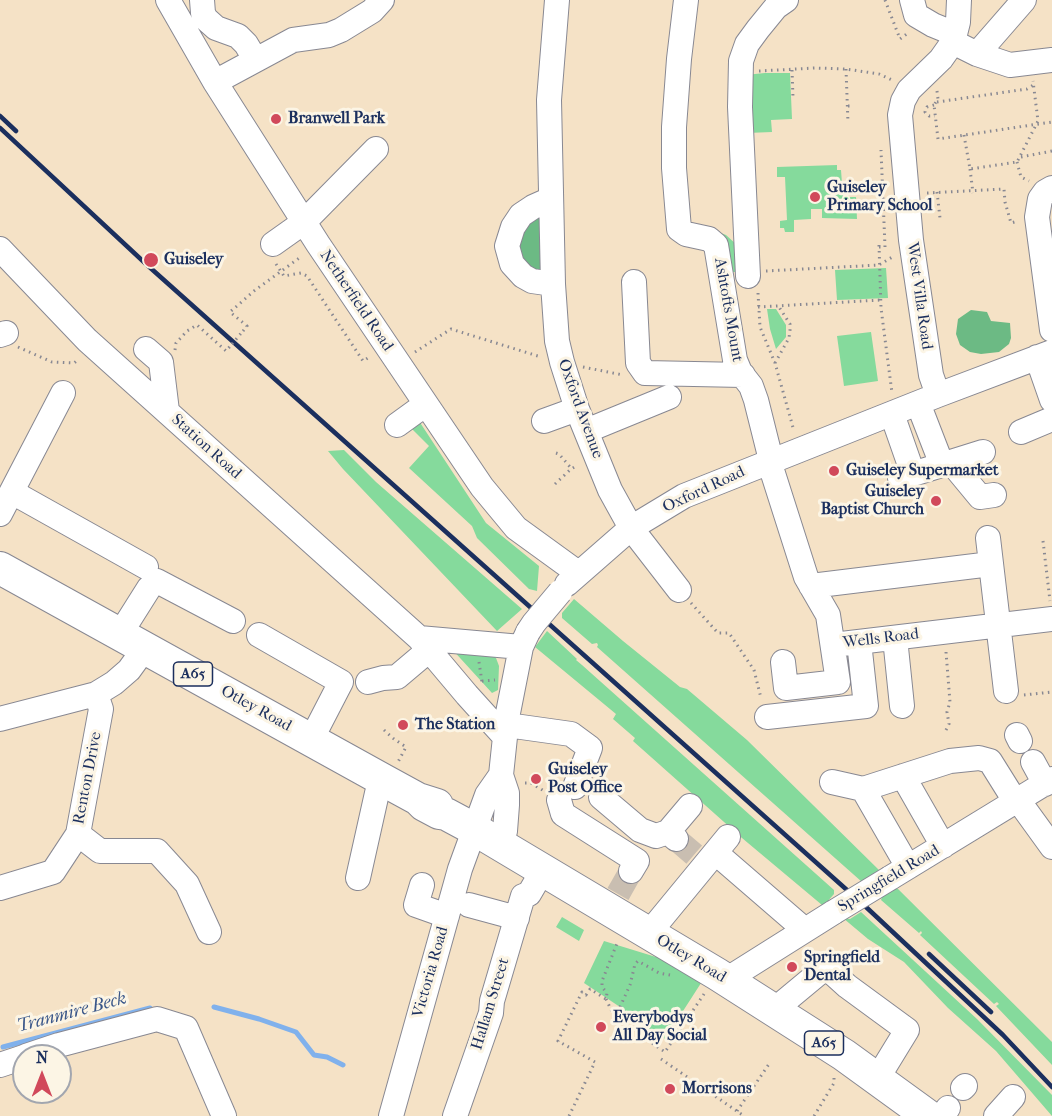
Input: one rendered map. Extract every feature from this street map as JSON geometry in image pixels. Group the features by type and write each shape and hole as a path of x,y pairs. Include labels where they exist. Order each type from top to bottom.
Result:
{"main road":[{"name":"Otley Road","path":"0,568 311,740 392,772 424,805 446,814 501,845 536,882 613,902 715,988 773,1011 844,1055 877,1079 939,1114"}],"street":[{"name":"Netherfield Road","path":"168,0 215,82 318,244 482,487 516,528 578,573"},
{"path":"202,0 206,19 216,28 238,36 255,59"},
{"path":"215,82 293,40 329,35 341,30 372,11 382,0"},
{"name":"Oxford Avenue","path":"557,0 549,100 553,284 557,341 581,420 610,490 631,528 679,590"},
{"name":"Ashtofts Mount","path":"686,0 674,127 677,223 682,232 709,239 716,245 735,360 751,386 756,400 770,452 768,461"},
{"path":"753,273 740,107 741,61 747,44 776,7 786,0"},
{"path":"912,0 916,15 977,54 1040,73"},
{"path":"954,38 958,22 959,0"},
{"path":"977,54 1024,0"},
{"name":"West Villa Road","path":"954,38 941,59 927,71 905,97 900,115 911,240 931,375 928,399 946,464 980,497 994,495"},
{"path":"272,250 304,222 376,150"},
{"path":"1052,188 1045,192 1037,208 1038,224 1048,270 1052,330"},
{"path":"551,199 533,207 521,216 513,227 507,246 512,264 523,276 532,281 553,284"},
{"name":"Station Road","path":"0,249 93,345 424,644 506,727"},
{"path":"634,282 638,363 645,373 743,375"},
{"path":"146,349 161,362 167,411"},
{"path":"1045,354 1052,400"},
{"name":"Oxford Road","path":"501,845 505,831 507,793 501,775 506,727 525,640 560,592 578,573 631,528 684,496 768,461 1045,354"},
{"path":"0,514 63,393"},
{"path":"544,421 581,420 669,397"},
{"path":"397,425 426,405"},
{"path":"893,413 906,476 983,452"},
{"path":"1021,432 1052,419"},
{"name":"Wells Road","path":"768,461 806,577 828,615 833,645 1052,619"},
{"path":"12,492 146,567"},
{"path":"988,538 1006,691"},
{"path":"811,586 991,564"},
{"path":"0,719 96,694 129,670 132,641 149,588 157,581 233,621"},
{"path":"259,634 341,682 311,740"},
{"path":"895,638 902,706"},
{"path":"368,682 383,678 403,681 424,644 525,640"},
{"path":"767,717 866,706 859,642"},
{"path":"783,662 786,688 838,682 833,645"},
{"name":"Renton Drive","path":"0,888 53,872 78,834 101,709 96,694"},
{"path":"506,727 578,728 600,741"},
{"path":"506,727 571,734 590,748 567,794 563,814 637,861 631,871"},
{"path":"832,783 863,789 950,761 980,758 990,761 1016,801 1052,848"},
{"path":"1033,762 1049,781"},
{"path":"358,878 377,794 392,772"},
{"name":"Oxford Road","path":"474,829 487,795 501,775"},
{"path":"903,776 944,846"},
{"name":"Springfield Road","path":"715,988 834,912 1049,781"},
{"path":"863,789 899,872"},
{"path":"601,797 640,830 656,836 672,835 690,806"},
{"name":"Victoria Road","path":"391,1116 474,829"},
{"path":"78,834 100,851 157,851 187,884 209,932"},
{"path":"649,933 714,855 805,930"},
{"name":"Hallam Street","path":"455,1116 491,1012 492,1001 523,896 536,882"},
{"name":"Hallam Street","path":"503,998 536,882"},
{"path":"422,885 416,905 447,916"},
{"path":"469,905 517,918"},
{"path":"773,1011 826,967 847,986 907,1030 877,1079"},
{"path":"63,1044 157,1019 186,1028 224,1116"},
{"path":"996,1116 1013,1097"}],"path":[{"path":"741,72 815,68 846,69 879,74 888,78"},
{"path":"846,69 848,123"},
{"path":"792,70 793,98"},
{"path":"927,71 937,88 935,116 938,139 1052,122"},
{"path":"935,116 929,116 925,112 927,107 1027,90 1040,73"},
{"path":"970,169 1017,162 1021,157 1038,121 1040,73"},
{"path":"848,106 854,106"},
{"path":"964,135 973,192"},
{"path":"881,141 880,175 885,247 879,246 879,265 881,308 893,413"},
{"path":"1021,157 1052,151"},
{"path":"907,194 1004,189 1011,223 1021,220 1038,224"},
{"path":"937,192 940,218"},
{"path":"173,354 177,348 176,343 187,331 198,325 226,351 248,326 230,312 318,244"},
{"path":"272,250 284,276 301,273 307,276 363,361 392,354 451,329 562,362 632,377 645,373"},
{"path":"793,430 775,363 760,327 753,273 879,265"},
{"path":"759,307 881,300"},
{"path":"775,363 789,338 790,330 790,324 779,307"},
{"path":"35,356 52,362 74,363 93,345"},
{"path":"555,484 571,469 556,453"},
{"path":"1043,541 1052,619"},
{"path":"679,590 718,633 729,633 754,670 767,717"},
{"path":"944,632 950,702 947,712 950,724 946,730"},
{"path":"477,642 482,686"},
{"path":"384,730 406,747 392,772"},
{"path":"606,999 607,993 602,987 602,981 615,946"},
{"path":"615,1018 638,961 659,973 679,976"},
{"path":"715,988 661,1060 744,1116"},
{"path":"569,1116 595,1062 558,1041 582,992 586,995 590,989 606,999 615,1018 665,1052"},
{"path":"814,1116 834,1083 833,1072 844,1055"},
{"path":"737,1111 770,1064"}],"green space":[{"path":"790,73 792,119 771,120 772,132 747,133 745,75"},
{"path":"837,165 837,170 841,170 843,197 856,197 857,219 822,218 822,209 811,209 811,219 794,220 794,232 785,232 784,228 780,228 780,221 787,220 785,177 777,177 777,167"},
{"path":"540,209 541,276 519,260 515,244"},
{"path":"697,224 726,235 737,245 737,272 731,272"},
{"path":"886,268 888,298 837,300 835,270"},
{"path":"767,309 776,309 786,325 786,337 776,349 770,329"},
{"path":"971,310 987,312 991,321 1010,323 1009,344 999,352 981,354 970,352 960,345 956,334 958,319"},
{"path":"871,332 878,381 844,386 837,336"},
{"path":"417,418 486,523 539,566 537,591 529,589 477,538 472,526 409,468 429,446 411,428"},
{"path":"344,450 376,482 522,609 497,631 328,451"},
{"path":"574,599 747,740 880,871 862,882 597,647 597,643 592,644 562,618 562,613"},
{"path":"547,631 576,660 834,890 834,894 827,902 822,905 742,838 633,741 635,738 613,719 616,714 535,647"},
{"path":"450,647 489,651 496,658 499,666 498,690 492,693"},
{"path":"896,887 1052,1042 1052,1065 996,1006 999,1004 997,1002 994,1004 920,935 921,931 919,933 881,900 883,894"},
{"path":"861,912 977,1019 1052,1095 1052,1116 996,1051 948,1008 904,962 868,939 843,918 850,919"},
{"path":"562,917 584,930 579,941 556,927"},
{"path":"604,941 656,957 659,954 703,980 665,1039 630,1017 621,1019 620,1014 623,1009 584,983"}],"waterway":[{"name":"Tranmire Beck","path":"214,1007 296,1032 314,1055 327,1057 343,1065"},
{"name":"Tranmire Beck","path":"3,1047 150,1008"}],"tunnel":[{"path":"676,839 697,857"},
{"path":"618,894 631,871"}],"railway":[{"path":"0,116 16,131"},
{"path":"0,128 146,264 866,907 1003,1035 1052,1087"},
{"path":"929,954 991,1012"}],"place":[{"name":"Branwell Park","path":"276,119"},
{"name":"Guiseley Primary School","path":"815,197"},
{"name":"Guiseley","path":"151,260"},
{"name":"Guiseley Supermarket","path":"834,471"},
{"name":"Guiseley Baptist Church","path":"936,501"},
{"name":"The Station","path":"403,725"},
{"name":"Guiseley Post Office","path":"536,779"},
{"name":"Springfield Dental","path":"792,967"},
{"name":"Everybodys All Day Social","path":"601,1027"},
{"name":"Morrisons","path":"670,1089"}]}
